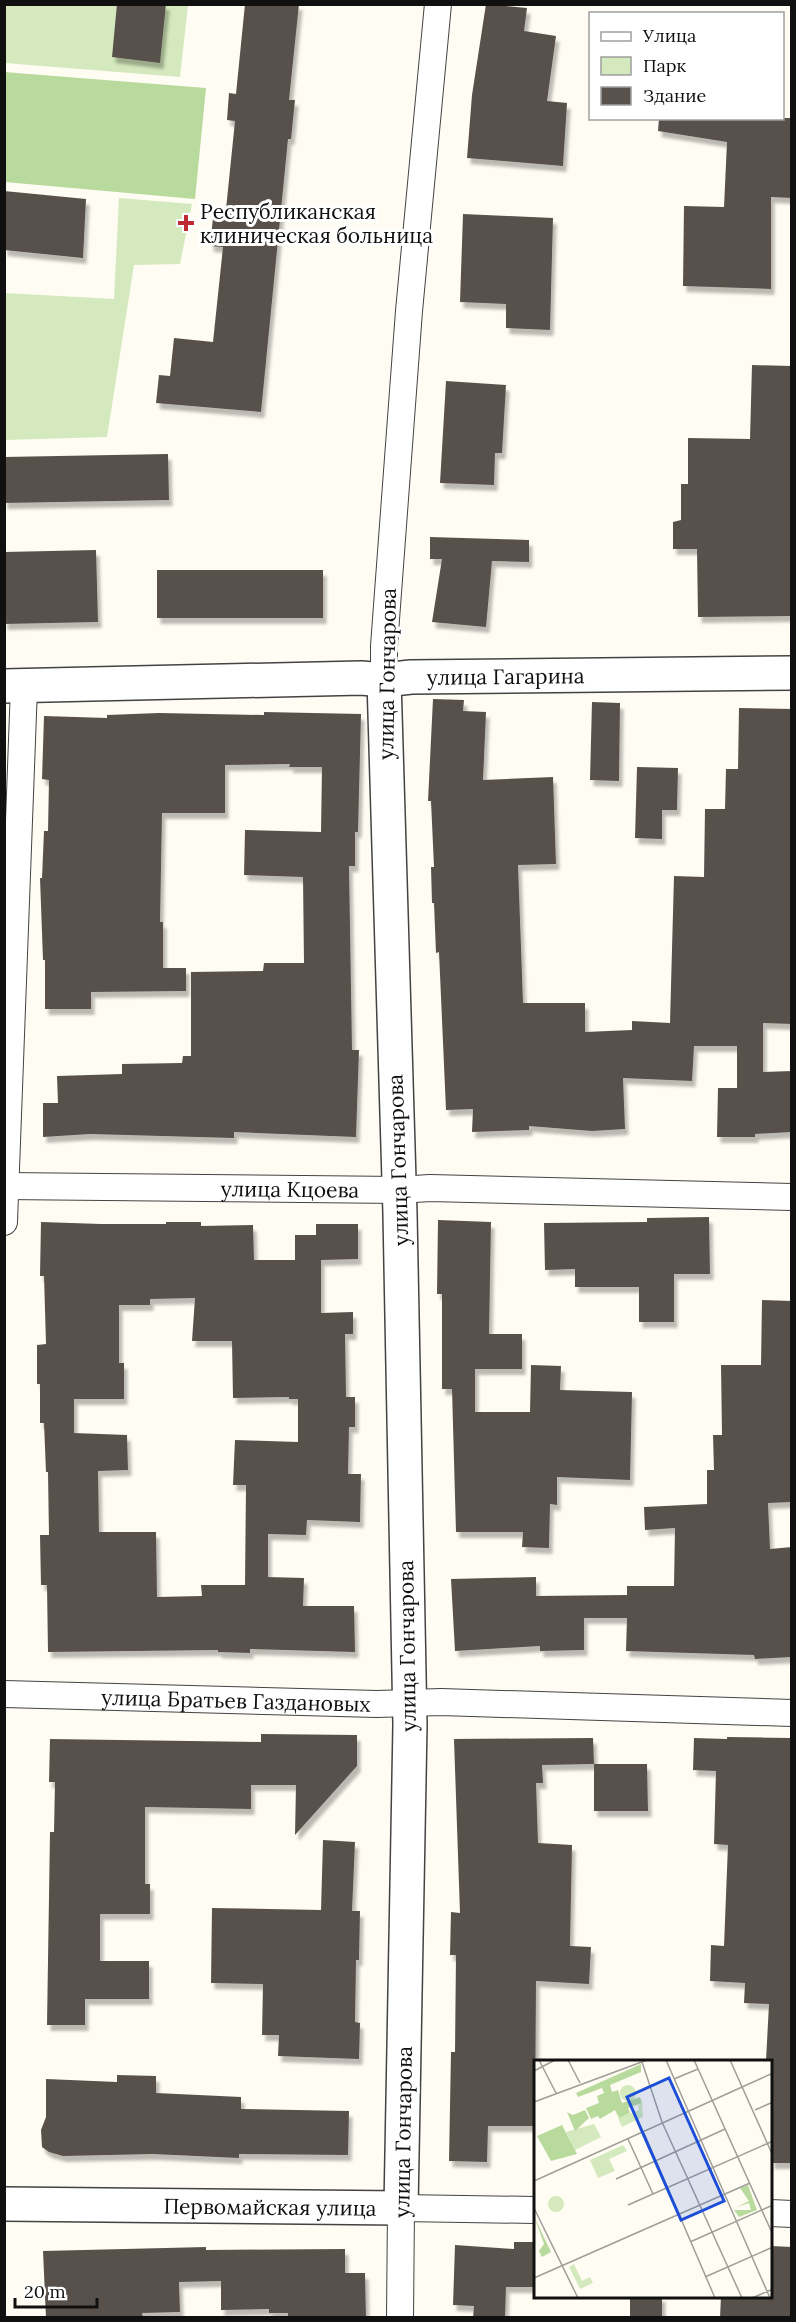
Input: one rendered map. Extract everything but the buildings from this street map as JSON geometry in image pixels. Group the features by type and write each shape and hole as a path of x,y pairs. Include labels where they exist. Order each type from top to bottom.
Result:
{"street":[{"name":"улица Гончарова","path":"400,2318 408,1703 399,1190 384,646 409,311 438,4"},
{"name":"улица Гагарина","path":"14,686 361,678 384,680 411,677 792,673"},
{"path":"4,1222 14,686"},
{"name":"улица Кцоева","path":"5,1186 399,1190 430,1188 792,1197"},
{"name":"улица Братьев Газдановых","path":"4,1694 377,1704 441,1702 792,1713"},
{"name":"Первомайская улица","path":"4,2204 534,2211"},
{"path":"772,2213 792,2214"}],"green space":[{"path":"4,5 188,5 180,77 5,63"},
{"path":"4,72 206,88 195,199 5,182"},
{"path":"119,198 192,204 180,264 134,265 107,437 5,440 5,293 114,299"}],"place":[{"name":"Республиканская клиническая больница","path":"186,223"}]}
